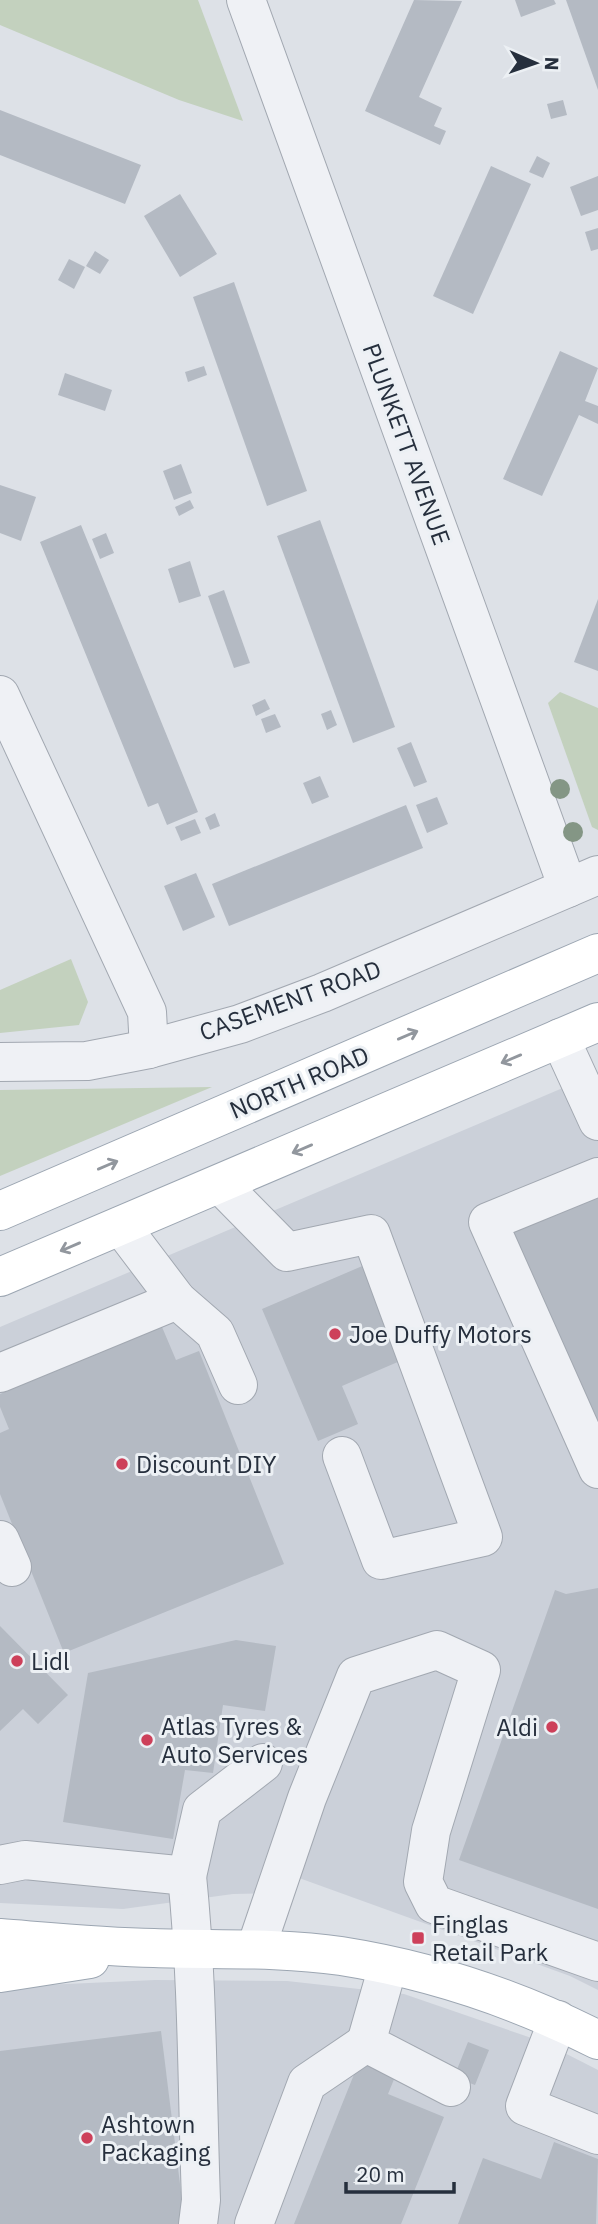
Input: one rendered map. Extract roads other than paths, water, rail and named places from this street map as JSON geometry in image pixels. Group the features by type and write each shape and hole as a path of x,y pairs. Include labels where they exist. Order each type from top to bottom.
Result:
{"main road":[{"name":"NORTH ROAD","path":"0,1211 598,953"},
{"path":"0,1276 598,1022"},
{"path":"0,1938 154,1948 256,1948 341,1956 446,1978 558,2020 598,2040"},
{"path":"0,1973 154,1948"}],"street":[{"name":"PLUNKETT AVENUE","path":"246,0 583,881"},
{"path":"0,695 147,1012 149,1049"},
{"name":"CASEMENT ROAD","path":"0,1062 87,1061 149,1049 240,1024 583,881"},
{"path":"560,1038 598,1121"},
{"path":"598,1177 488,1222 598,1469"},
{"path":"220,1184 287,1252 371,1234 483,1537 381,1560 342,1456"},
{"path":"121,1226 177,1300 215,1333 238,1385"},
{"path":"0,1373 177,1300"},
{"path":"256,1948 307,1798 356,1676 437,1650 481,1670 431,1831 423,1882 434,1904 598,1962"},
{"path":"198,2224 201,2200 194,1948 187,1876 202,1810 263,1763"},
{"path":"0,1866 25,1860 187,1876"},
{"path":"254,2224 307,2083 366,2042 388,1966"},
{"path":"558,2020 525,2106 598,2135"},
{"path":"366,2042 451,2087"}],"place":[{"name":"Joe Duffy Motors","path":"335,1334"},
{"name":"Discount DIY","path":"122,1464"},
{"name":"Lidl","path":"17,1661"},
{"name":"Aldi","path":"552,1727"},
{"name":"Atlas Tyres & Auto Services","path":"147,1740"},
{"name":"Finglas Retail Park","path":"418,1938"},
{"name":"Ashtown Packaging","path":"87,2138"}]}
